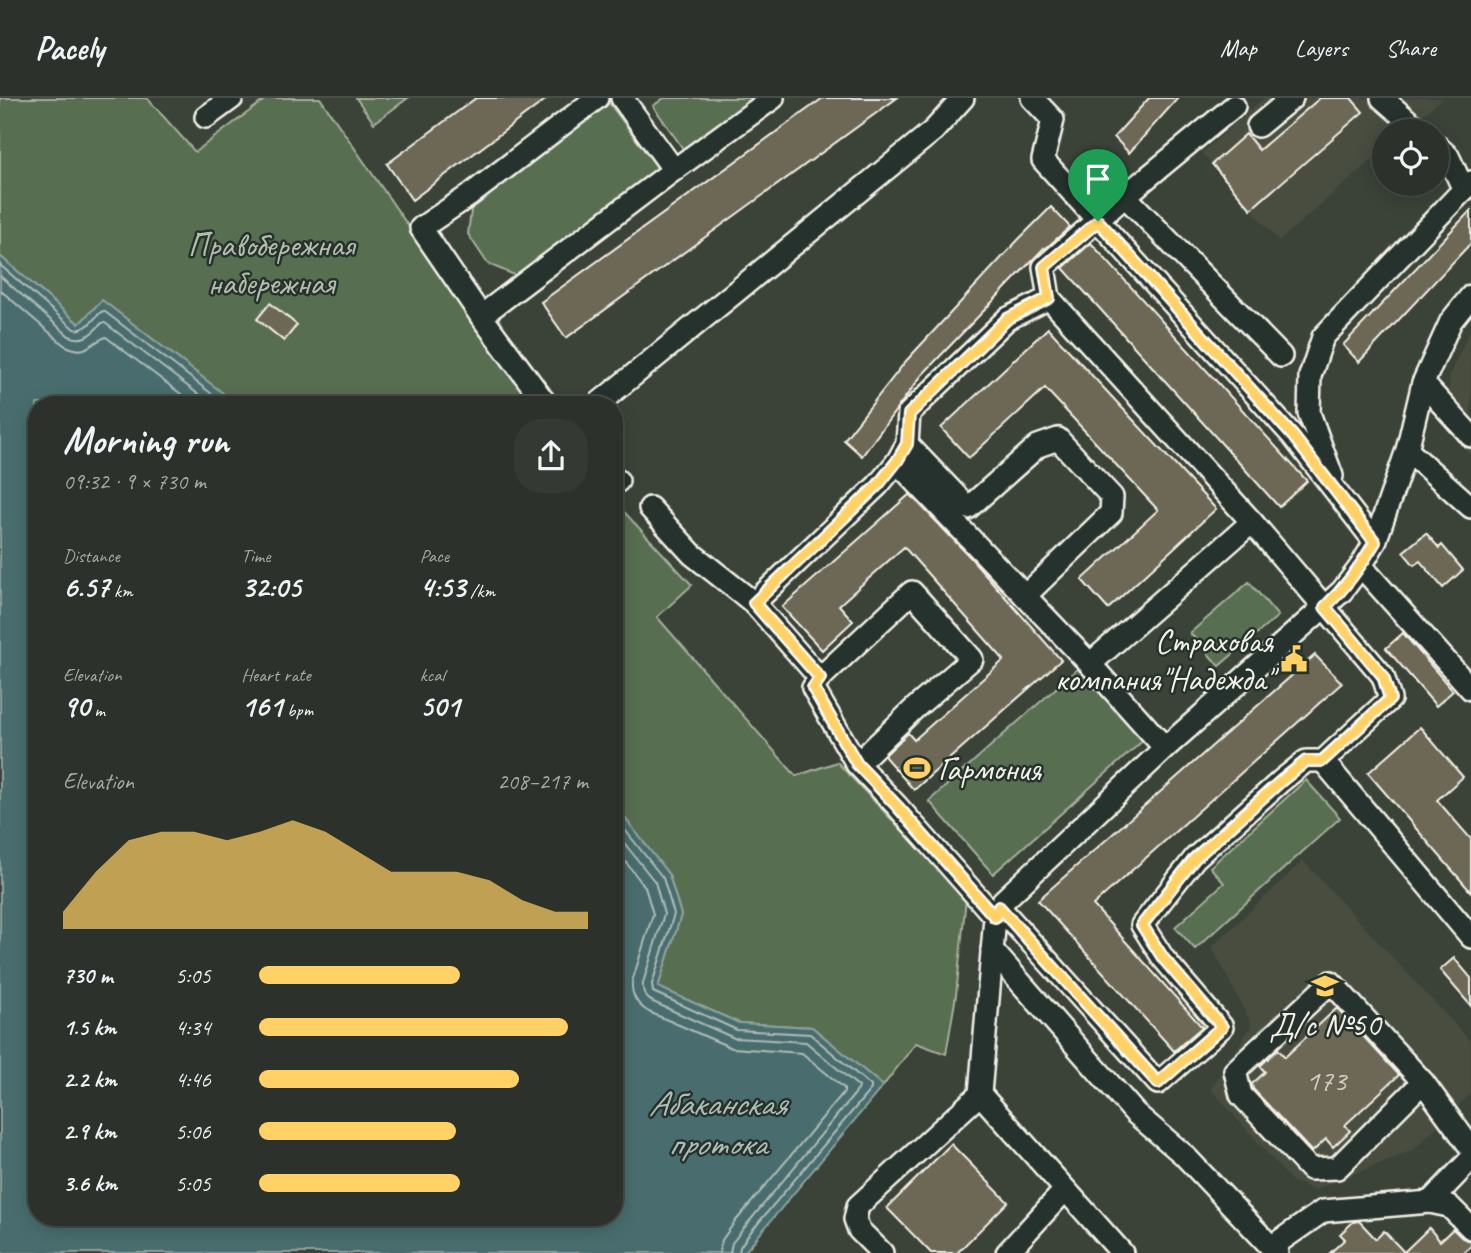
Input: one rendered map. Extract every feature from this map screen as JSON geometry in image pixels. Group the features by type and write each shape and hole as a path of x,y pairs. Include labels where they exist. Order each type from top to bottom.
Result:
{"street":[{"path":"206,117 232,98"},
{"path":"539,396 421,228 470,195 597,98"},
{"path":"622,98 674,170"},
{"path":"481,316 772,98"},
{"path":"608,396 934,130 963,98"},
{"path":"1032,98 1053,120 1043,160 1293,436 1375,542"},
{"path":"1258,125 1292,98"},
{"path":"1382,98 1406,119"},
{"path":"857,764 915,708 972,659 912,592 820,678 813,688 857,764 1158,1083 1222,1027 1163,958 1142,925 1195,858 1271,789 1306,761 1322,761 1390,699 1383,676 1325,607 1252,522 1049,298 1044,267 1234,106"},
{"path":"1340,498 1309,413 1310,376 1323,337 1467,186 1449,158"},
{"path":"1125,196 1280,356"},
{"path":"882,1253 859,1230 855,1219 858,1206 980,1094 992,950 997,912 1003,901 1165,748 1342,591 1375,542 1407,450 1423,383 1451,321 1471,296"},
{"path":"754,603 878,485 902,453 909,414 1007,319 1049,298"},
{"path":"1423,383 1471,436"},
{"path":"902,453 968,508 1038,446 1058,439 1112,497 1111,513 1025,596"},
{"path":"1407,450 1471,507"},
{"path":"902,453 1025,596 1165,748"},
{"path":"650,508 692,554 754,603 820,678"},
{"path":"1090,664 1252,522"},
{"path":"1361,566 1471,689"},
{"path":"1322,761 1471,937"},
{"path":"992,950 1135,1113 1184,1154 1274,1250 1323,1211 1430,1202 1449,1206 1471,1228"},
{"path":"1423,1082 1337,1168 1310,1169 1241,1095 1236,1071 1331,982 1423,1082 1471,1147"},
{"path":"980,1094 1122,1253"},
{"path":"1430,1202 1471,1159"},
{"path":"1007,1253 1065,1190"}],"shaded area":[{"path":"1264,98 1442,98 1418,119 1372,119 1372,160 1279,241 1202,153"},
{"path":"1471,328 1471,456 1445,427 1450,374"},
{"name":"Д/с №50","path":"1303,861 1471,1042 1471,1093 1413,1150 1314,1190 1292,1181 1211,1089 1252,1025 1212,947"}],"green space":[{"name":"Правобережная набережная","path":"0,98 147,98 195,152 267,98 320,98 525,396 227,396 102,300 79,324 0,256"},
{"path":"356,98 408,98 374,123"},
{"path":"664,98 756,98 684,150 653,106"},
{"path":"609,103 659,170 517,276 488,264 468,234 472,203"},
{"path":"623,511 692,585 657,617 796,776 837,762 966,898 956,995 946,1054 916,1043 883,1086 812,1027 739,1023 658,987 681,915 669,875 623,816"},
{"path":"1249,582 1278,616 1219,666 1190,633"},
{"path":"1083,664 1147,737 993,874 929,801"},
{"path":"1306,780 1340,818 1195,949 1175,927 1224,883 1210,867"}],"water":[{"name":"Абаканская протока","path":"0,256 79,324 102,300 227,396 28,396 28,1226 623,1226 623,816 669,875 681,915 658,987 739,1023 812,1027 883,1086 744,1253 0,1253"}],"building":[{"path":"476,98 548,98 412,200 387,164"},
{"path":"823,98 897,98 566,338 541,302"},
{"path":"1149,98 1178,98 1129,153 1114,137"},
{"path":"1320,98 1351,98 1363,112 1251,209 1212,164 1246,134 1259,150"},
{"path":"1051,207 1070,227 1044,248 922,375 862,456 844,440 906,361"},
{"path":"1471,210 1471,243 1359,362 1343,345"},
{"path":"1091,243 1307,481 1279,507 1063,268"},
{"path":"270,303 297,325 284,341 257,319"},
{"path":"1048,328 1216,509 1108,609 1082,580 1158,510 1045,388 969,458 941,428"},
{"path":"910,494 1061,660 914,790 884,756 908,733 914,740 1004,660 904,547 839,605 853,621 822,650 782,607"},
{"path":"1426,533 1439,548 1442,545 1463,570 1443,588 1420,561 1414,565 1403,552"},
{"path":"1403,633 1453,691 1436,706 1386,648"},
{"path":"1315,655 1342,683 1093,905 1202,1027 1174,1051 1038,900"},
{"path":"1420,727 1463,777 1437,800 1471,839 1471,892 1368,773"},
{"path":"1454,958 1471,978 1471,1006 1440,970"},
{"path":"1337,1008 1399,1075 1345,1125 1350,1131 1333,1147 1326,1139 1312,1152 1253,1089 1252,1084 1265,1072 1260,1066 1278,1049 1285,1057"},
{"path":"951,1144 1008,1202 957,1253 931,1253 887,1208"},
{"path":"1359,1221 1376,1239 1384,1231 1404,1252 1429,1228 1440,1241 1453,1229 1462,1238 1471,1241 1471,1246 1463,1253 1330,1253 1345,1239 1340,1234 1353,1222"}],"place":[{"name":"Страховая компания\"Надежда\"","path":"1294,659"},
{"name":"Гармония","path":"917,768"},
{"name":"Д/с №50","path":"1325,986"}],"route":[{"path":"1098,221 1293,436 1375,542 1342,591 1325,607 1383,676 1390,699 1322,761 1306,761 1281,781 1195,858 1142,925 1163,958 1222,1027 1158,1083 999,907 995,917 857,764 813,688 820,678 754,603 878,485 907,444 909,414 1007,319 1049,298 1044,267 1098,221"}]}
